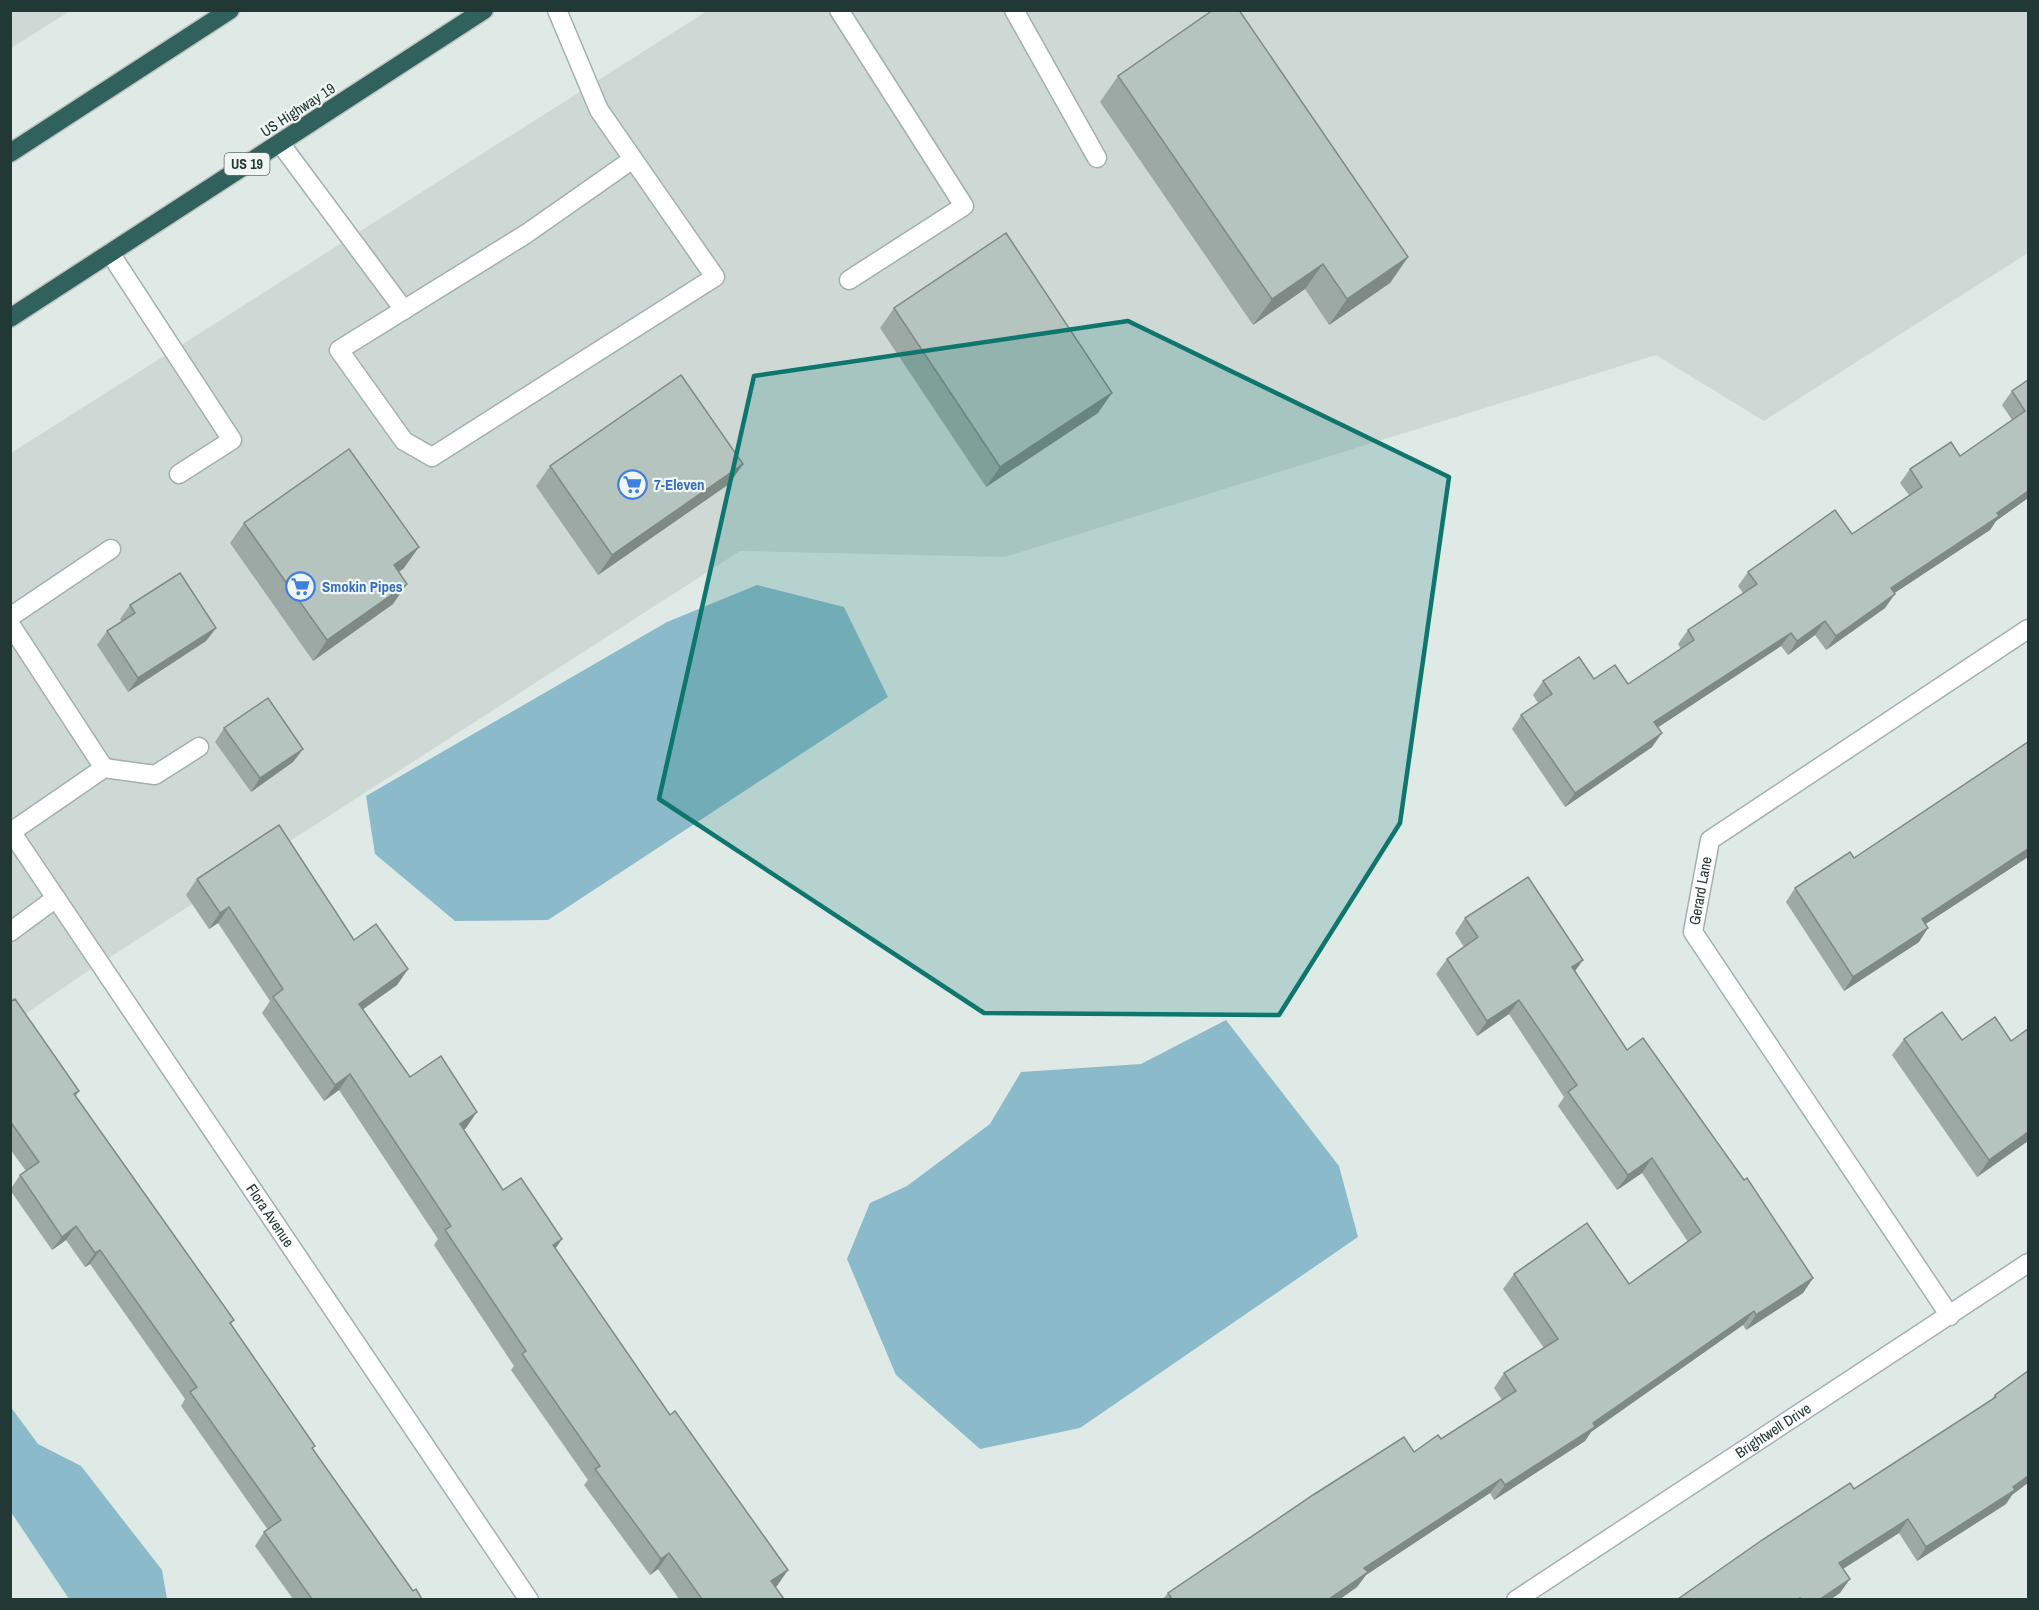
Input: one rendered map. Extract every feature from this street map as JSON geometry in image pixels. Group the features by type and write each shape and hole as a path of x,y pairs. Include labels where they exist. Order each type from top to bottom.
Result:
{"highway":[{"path":"10,153 230,10"},
{"name":"US Highway 19","path":"10,318 484,10"}],"street":[{"path":"557,10 599,110 715,277 432,457 404,441 339,350 526,234 633,159"},
{"path":"840,10 964,206 849,280"},
{"path":"1014,10 1097,159"},
{"path":"280,143 405,310"},
{"path":"110,253 232,440 179,474"},
{"path":"10,617 111,549"},
{"path":"10,624 104,768"},
{"name":"Gerard Lane","path":"1950,1316 1693,932 1710,840 2028,629"},
{"path":"11,831 104,768 155,775 199,747"},
{"name":"Flora Avenue","path":"11,831 529,1599"},
{"path":"10,932 56,898"},
{"name":"Brightwell Drive","path":"1516,1599 2028,1263"}],"highlighted area":[{"path":"1128,321 1449,477 1400,823 1279,1015 984,1013 659,799 754,376"}],"shaded area":[{"path":"11,10 70,10 70,11 11,48"},
{"path":"707,11 2028,11 2028,253 1764,421 1656,355 1005,557 740,551 76,979 11,1024 11,453"}],"water":[{"path":"757,585 844,607 888,697 548,920 455,921 375,854 366,796 667,622"},
{"path":"1226,1020 1339,1166 1358,1237 1080,1428 980,1449 896,1375 847,1259 870,1203 907,1186 990,1124 1021,1072 1141,1064"},
{"path":"10,1406 38,1444 81,1466 162,1570 167,1599 69,1599 11,1512"}],"building":[{"path":"1213,10 1239,10 1408,257 1347,299 1323,264 1272,299 1118,76"},
{"path":"1006,233 1112,393 1000,467 894,308"},
{"name":"7-Eleven","path":"681,375 743,464 612,555 550,466"},
{"path":"2028,380 2028,491 1997,513 1999,516 1891,588 1895,594 1836,636 1825,621 1797,641 1791,633 1654,722 1662,733 1575,793 1521,715 1552,694 1543,681 1579,657 1594,679 1615,665 1628,684 1694,640 1688,630 1757,584 1748,572 1835,510 1852,534 1922,487 1910,469 1951,442 1960,456 2025,411 2012,391"},
{"path":"349,449 419,547 394,565 407,584 327,640 244,523"},
{"path":"180,573 216,628 138,678 107,631 135,613 130,605"},
{"path":"268,698 303,749 260,778 224,728"},
{"path":"2028,742 2028,849 1922,919 1928,928 1853,977 1795,888 1850,852 1854,858"},
{"path":"279,825 354,940 376,924 408,969 359,1004 410,1077 441,1056 477,1112 460,1124 503,1190 521,1178 562,1239 553,1245 670,1415 675,1411 788,1570 771,1581 784,1599 702,1599 669,1553 661,1559 595,1469 600,1466 522,1354 526,1351 445,1230 451,1226 350,1074 335,1085 273,997 283,989 229,907 220,913 197,879"},
{"path":"1528,877 1583,960 1572,967 1627,1050 1643,1038 1744,1180 1747,1178 1813,1278 1756,1315 1754,1311 1593,1423 1595,1427 1505,1485 1501,1479 1364,1568 1368,1572 1329,1599 1172,1599 1168,1593 1404,1437 1414,1452 1438,1435 1441,1439 1516,1391 1504,1373 1558,1339 1514,1274 1587,1223 1629,1284 1701,1232 1652,1158 1628,1175 1568,1092 1577,1085 1519,1000 1487,1021 1447,959 1478,937 1465,918"},
{"path":"15,999 79,1091 74,1094 234,1320 230,1323 315,1446 312,1448 413,1591 416,1589 422,1599 312,1599 264,1532 281,1520 190,1392 197,1387 100,1250 95,1253 76,1226 62,1237 20,1175 39,1162 10,1121 10,1002"},
{"path":"1942,1012 1962,1040 1995,1017 2011,1041 2028,1029 2028,1132 1989,1160 1904,1039"},
{"path":"2028,1371 2028,1476 2013,1487 2015,1490 1926,1547 1908,1519 1839,1563 1850,1579 1820,1599 1678,1599 1762,1540 1850,1483 1854,1489 1996,1397 1995,1395"}],"place":[{"name":"7-Eleven","path":"633,485"},
{"name":"Smokin Pipes","path":"301,587"}]}
